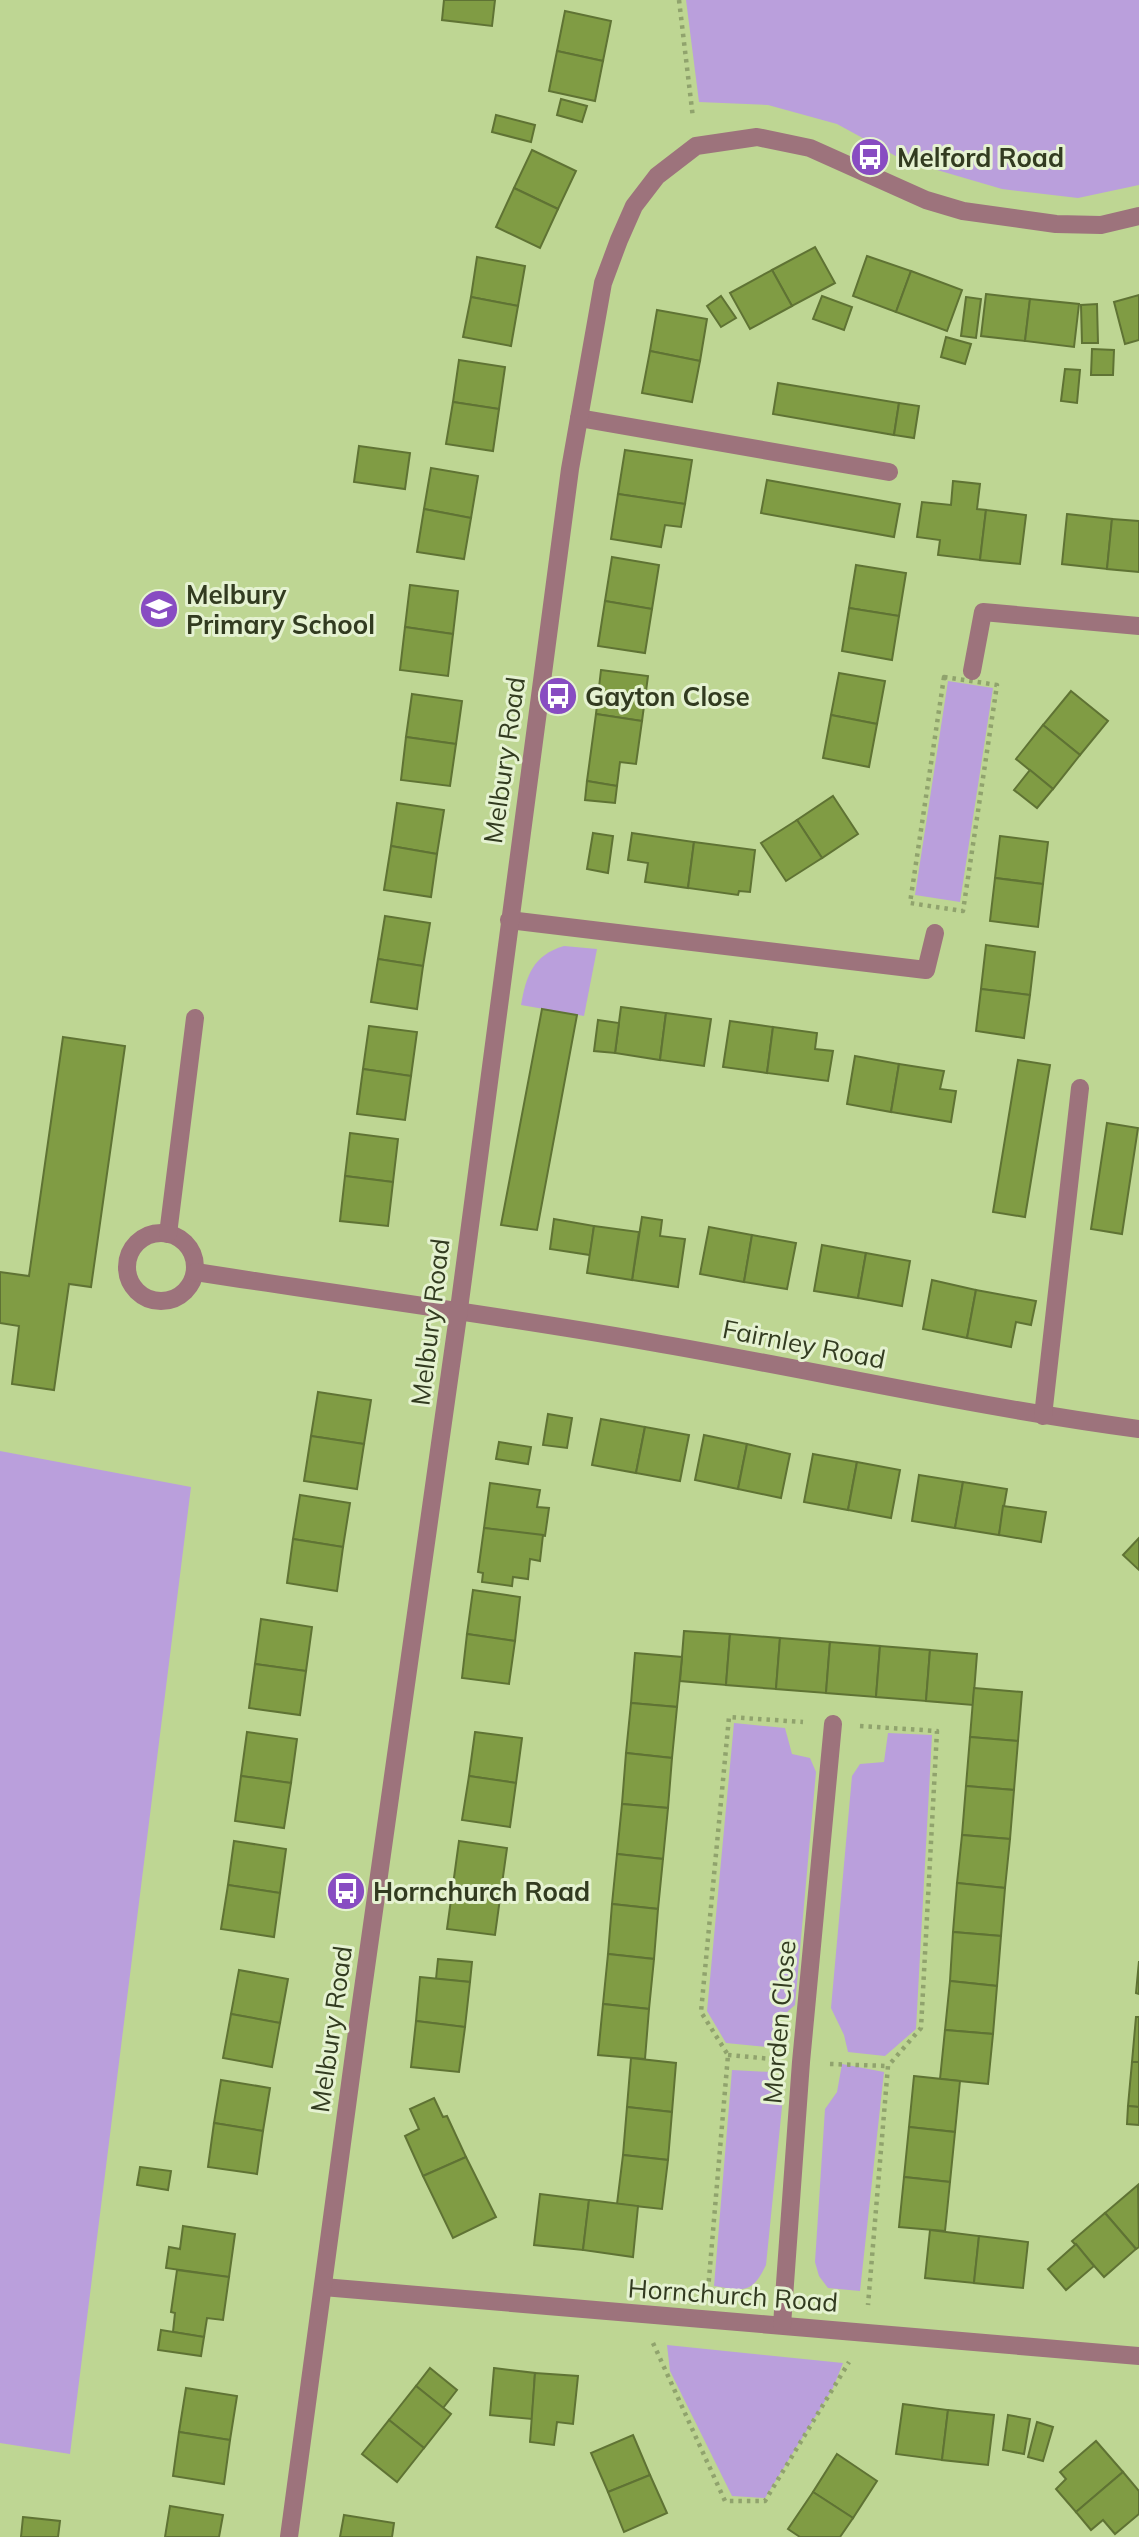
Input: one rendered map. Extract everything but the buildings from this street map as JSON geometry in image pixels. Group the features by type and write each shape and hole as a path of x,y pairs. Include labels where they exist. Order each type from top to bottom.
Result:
{"street":[{"name":"Melbury Road","path":"289,2537 579,418 603,284 619,240 634,206 657,176 696,146 757,137 810,149 926,200 964,211 1020,220 1101,225 1139,216"},
{"path":"579,418 889,471"},
{"path":"972,671 983,612 1139,626"},
{"path":"509,920 926,971 935,933"},
{"path":"168,1234 195,1018"},
{"path":"1042,1416 1080,1088"},
{"path":"150,1234 168,1234 184,1242 194,1258 196,1272 186,1292 170,1301 153,1301 137,1293 128,1277 127,1260 135,1244 150,1234"},
{"name":"Fairnley Road","path":"196,1272 410,1305 459,1309 667,1345 1042,1416 1139,1429"},
{"name":"Morden Close","path":"782,2325 801,2062 833,1724"},
{"name":"Hornchurch Road","path":"323,2287 1139,2356"}],"path":[{"path":"679,0 696,146"},
{"path":"944,677 997,685 962,911 910,902 944,677"},
{"path":"639,2314 725,2501 765,2501 827,2402 865,2331"}],"shaded area":[{"path":"686,0 1139,0 1139,185 1078,198 1002,189 903,160 837,124 768,105 699,102"},
{"path":"948,681 993,688 960,902 915,895"},
{"path":"564,946 597,949 584,1016 521,1005 525,985 538,961"},
{"path":"0,1451 191,1487 70,2454 0,2443"},
{"path":"734,1723 785,1728 792,1754 810,1758 816,1772 795,2005 778,2020 777,2048 726,2043 707,2011"},
{"path":"888,1733 932,1735 916,2029 885,2056 848,2052 844,2035 831,2008 852,1776 860,1764 884,1762"},
{"path":"842,2064 884,2072 860,2291 828,2288 819,2276 815,2262 825,2109 837,2092"},
{"path":"732,2070 770,2072 774,2085 783,2097 766,2265 751,2286 740,2289 714,2286"},
{"path":"667,2345 843,2363 833,2388 765,2498 732,2496 670,2371"}],"place":[{"name":"Melford Road","path":"870,157"},
{"name":"Melbury Primary School","path":"159,609"},
{"name":"Gayton Close","path":"558,696"},
{"name":"Hornchurch Road","path":"346,1891"}]}
